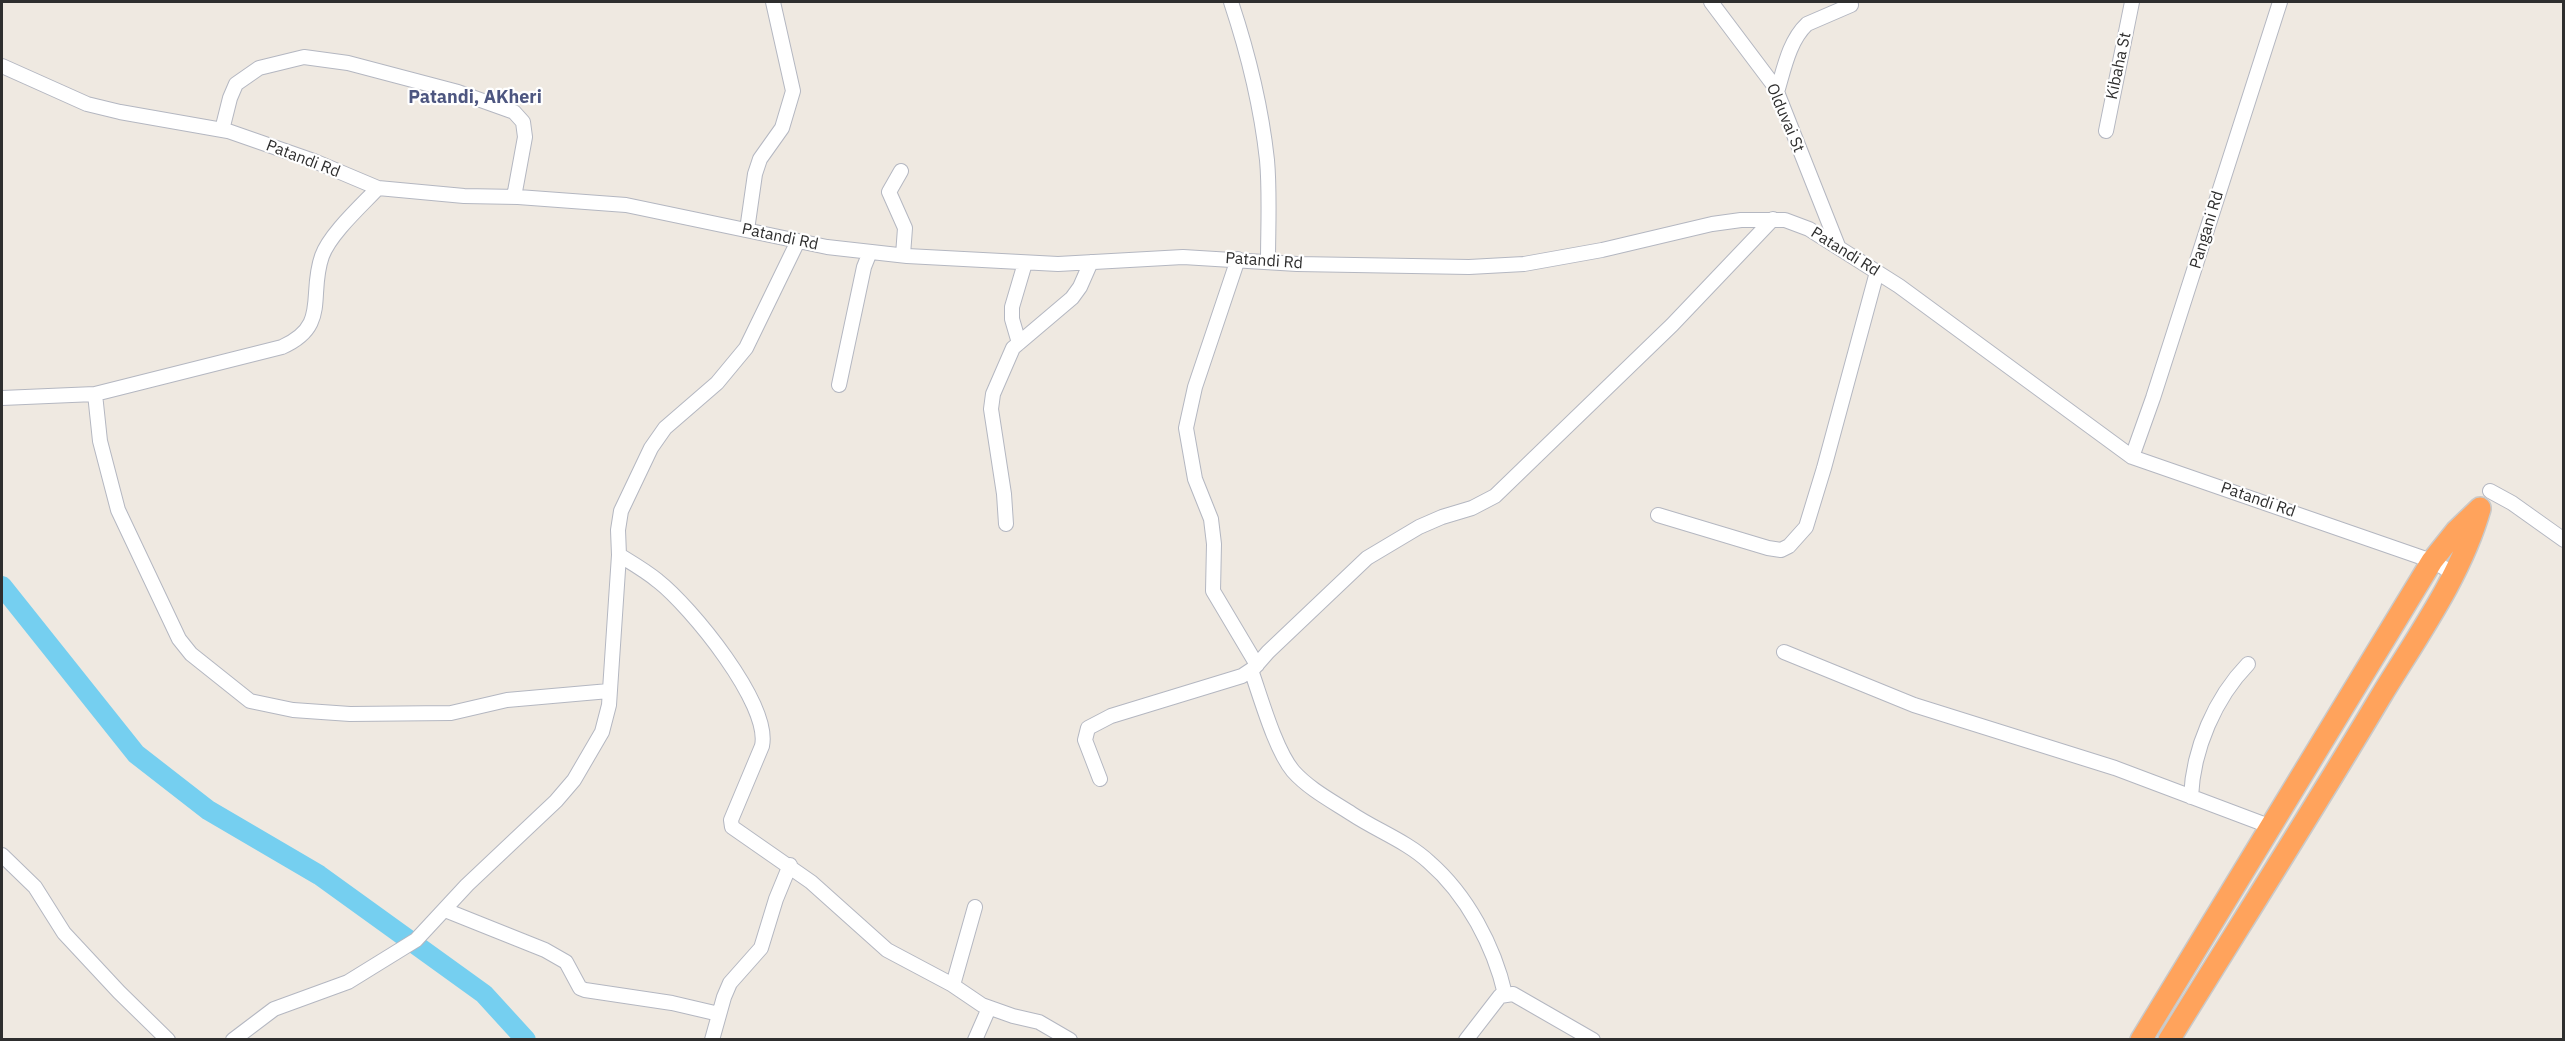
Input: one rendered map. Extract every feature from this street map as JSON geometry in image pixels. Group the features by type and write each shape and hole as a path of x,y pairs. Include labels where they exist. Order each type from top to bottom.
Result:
{"highway":[{"path":"2150,1037 2187,965 2269,826 2432,561 2456,531 2480,508 2471,541 2454,573 2299,834 2169,1040"},
{"path":"2187,965 2208,977"}],"street":[{"path":"747,230 755,174 760,159 782,128 793,91 773,2"},
{"path":"1231,2 1254,76 1260,111 1267,162 1268,262"},
{"name":"Olduvai St","path":"1711,2 1777,92 1838,246"},
{"name":"Kibaha St","path":"2106,131 2132,2"},
{"name":"Pangani Rd","path":"2132,457 2154,398 2280,2"},
{"path":"1777,92 1793,43 1801,30 1807,24 1851,5"},
{"path":"222,130 236,84 259,68 304,57 348,63 459,92 514,112 522,122 525,137 514,197"},
{"name":"Patandi Rd","path":"2,66 87,104 222,130 314,161 378,188 464,196 626,205 827,247 903,255 1025,263 1183,257 1268,262 1469,267 1524,264 1602,250 1712,224 1773,219 1809,229 1838,246 2132,457 2432,561 2454,573"},
{"path":"901,171 889,192 905,228 903,255"},
{"path":"2,398 95,394 295,342 311,325 323,254 358,209 378,188"},
{"path":"1100,779 1085,740 1088,728 1111,716 1230,682 1254,668 1367,558 1419,527 1472,508 1495,496 1672,325 1773,219"},
{"path":"233,1040 274,1009 348,982 416,940 467,885 556,801 574,780 602,732 609,705 619,555 618,530 621,511 651,448 666,428 717,383 746,348 798,241"},
{"path":"839,385 864,267 870,252"},
{"path":"1238,259 1195,387 1186,428 1195,479 1211,519 1214,544 1213,591 1254,668 1274,733 1292,769 1322,795 1430,862 1453,887 1474,916 1495,961 1504,994"},
{"path":"1006,524 1004,494 991,409 993,394 1009,355 1018,343 1072,298 1080,287 1090,262"},
{"path":"1018,343 1012,319 1012,307 1025,263"},
{"path":"1658,515 1768,548 1781,550 1797,539 1806,527 1824,468 1876,272"},
{"path":"95,394 100,441 118,510 179,639 191,654 250,701 293,710 414,715 451,713 507,700 609,691"},
{"path":"2490,492 2512,503 2564,540"},
{"path":"619,555 668,589 705,630 746,688 761,720 764,740 731,824 734,829 790,865 887,950 953,985 989,1008 1039,1022 1070,1040"},
{"path":"1784,652 1914,705 2048,745 2269,826"},
{"path":"2191,796 2192,775 2211,718 2237,675 2248,664"},
{"path":"2,855 35,887 64,933 168,1040"},
{"path":"712,1040 730,983 761,948 776,899 790,865"},
{"path":"953,985 975,907"},
{"path":"445,909 569,964 578,985 585,990 672,1003 719,1014"},
{"path":"1466,1040 1500,996 1504,994 1513,994 1593,1040"},
{"path":"975,1040 989,1008"},
{"path":"1013,1016 1015,1022 1031,1032"}],"waterway":[{"path":"2,586 136,754 208,810 319,875 484,994 526,1040"}],"district":[{"name":"Patandi, AKheri","path":"475,98"}]}
